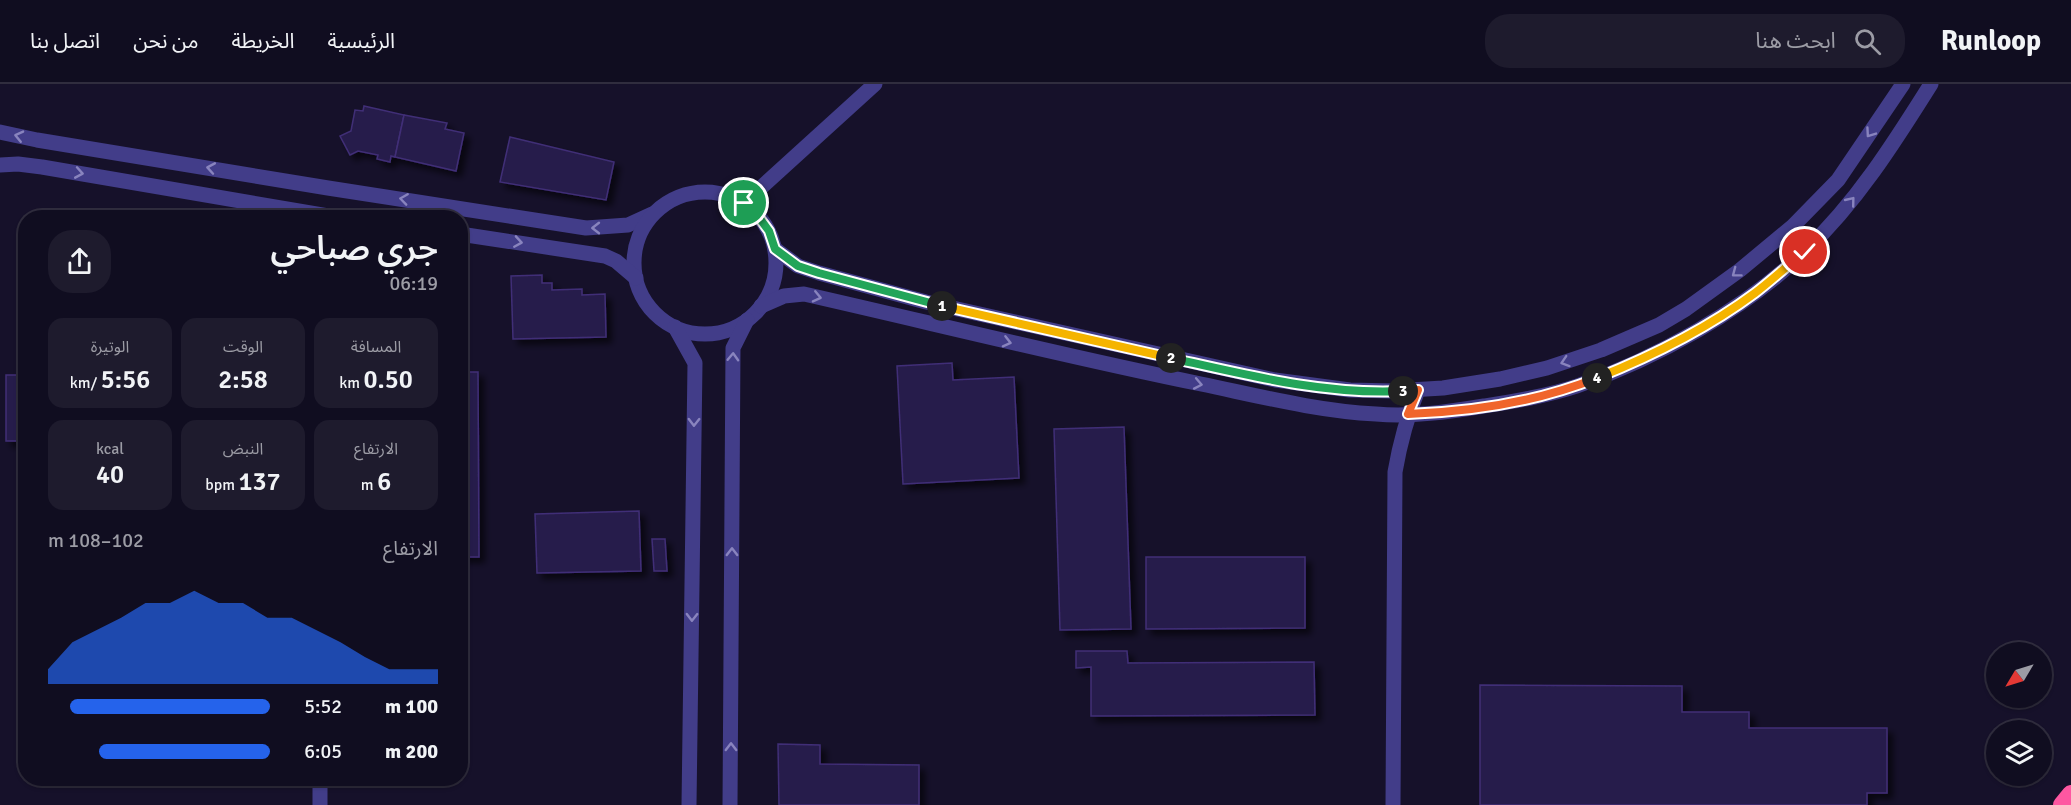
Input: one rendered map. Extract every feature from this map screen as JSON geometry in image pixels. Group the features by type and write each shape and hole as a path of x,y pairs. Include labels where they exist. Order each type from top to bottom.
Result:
{"highway":[{"path":"2062,805 2071,794"}],"street":[{"path":"744,203 875,84"},
{"path":"775,249 798,266 926,302 1275,380 1350,390 1418,390 1478,383 1547,368 1611,346 1659,325 1686,309 1740,270 1793,226 1838,180 1903,84"},
{"path":"761,306 784,296 804,294 1136,371 1317,408 1376,414 1437,413 1522,399 1575,387 1628,366 1700,328 1754,294 1805,252 1851,202 1895,141 1931,84"},
{"path":"0,132 328,188 586,228 628,225 686,194 706,191 726,195 744,203 758,216 769,231 775,249 776,269 771,289 761,306 747,320 728,331 710,333 692,332 675,327 657,315 643,298 636,278 634,261 636,244 652,214"},
{"path":"0,165 18,164 42,167 289,210"},
{"path":"325,210 328,188"},
{"path":"468,235 605,256 616,261 636,278"},
{"path":"730,805 733,348 747,320"},
{"path":"675,327 695,363 689,805"},
{"path":"1393,805 1395,472 1400,441 1418,390"},
{"path":"320,786 320,805"}],"building":[{"path":"364,106 404,115 395,157 391,156 390,162 377,159 378,155 358,151 350,155 340,136 351,131 355,110 363,111"},
{"path":"404,115 447,123 445,129 464,133 456,171 395,157"},
{"path":"510,137 614,162 606,200 500,182"},
{"path":"542,275 542,283 552,283 552,290 582,289 582,295 605,294 606,337 513,339 511,276"},
{"path":"952,363 953,380 1014,377 1019,478 903,484 897,366"},
{"path":"468,372 478,372 479,557 468,557"},
{"path":"6,375 18,375 18,441 6,441"},
{"path":"1124,427 1131,629 1060,630 1054,429"},
{"path":"639,511 641,571 537,573 535,514"},
{"path":"652,539 665,539 667,571 654,571"},
{"path":"1146,557 1305,557 1305,628 1146,629"},
{"path":"1076,651 1127,651 1128,663 1314,662 1315,715 1091,716 1091,667 1076,668"},
{"path":"1480,685 1682,686 1682,712 1749,712 1749,728 1887,728 1887,793 1867,793 1867,805 1480,805"},
{"path":"778,744 820,745 820,764 919,765 919,805 779,805"}],"route":[{"path":"744,203 769,231 775,249 798,266 819,273 926,302 1275,380 1350,390 1418,390 1408,414 1437,413 1522,399 1575,387 1628,366 1682,339 1754,294 1805,252"}]}
